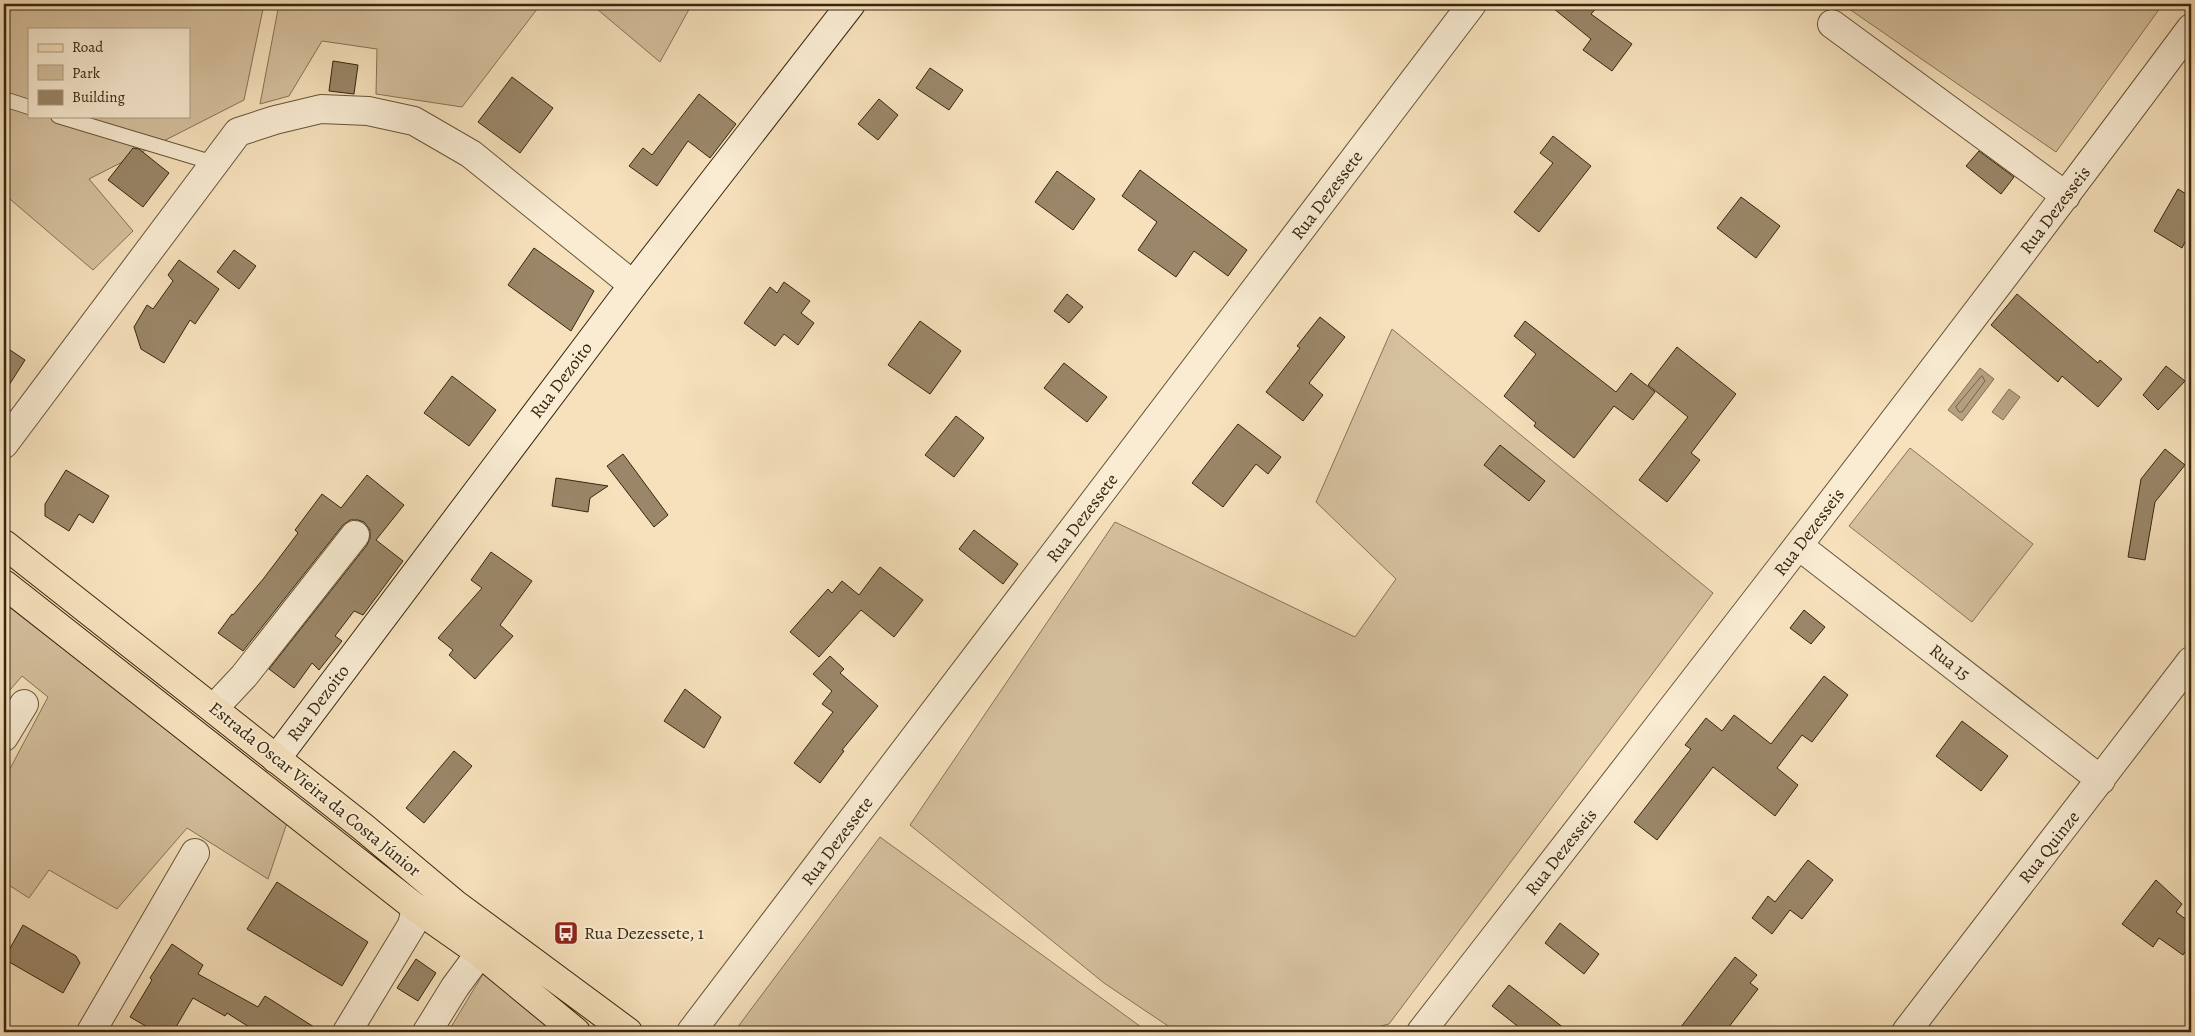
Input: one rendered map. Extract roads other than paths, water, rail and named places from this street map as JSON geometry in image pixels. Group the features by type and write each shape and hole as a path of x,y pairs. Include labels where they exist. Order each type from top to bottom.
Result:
{"main road":[{"name":"Estrada Oscar Vieira da Costa Júnior","path":"4,544 214,708 477,920 628,1032"},
{"name":"Estrada Oscar Vieira da Costa Júnior","path":"4,584 64,629 416,908 480,953 576,1032"}],"street":[{"name":"Rua Dezoito","path":"276,759 633,285 851,4"},
{"name":"Rua Dezessete","path":"691,1032 1472,4"},
{"path":"1832,24 2066,196"},
{"name":"Rua Dezesseis","path":"1421,1032 1799,546 2066,196 2191,28"},
{"path":"4,444 238,132 275,120 321,109 368,111 414,121 471,154 633,285"},
{"path":"214,708 244,676 355,535"},
{"name":"Rua 15","path":"1799,546 2101,780"},
{"name":"Rua Quinze","path":"1906,1032 2191,661"},
{"path":"4,737 24,704"},
{"path":"91,1032 195,853"},
{"path":"347,1032 412,925 416,908"},
{"path":"427,1032 454,987 480,953"}],"lane":[{"path":"4,99 28,107"},
{"path":"65,118 214,163"}],"water":[{"path":"1980,368 1994,379 1962,421 1948,410"},
{"path":"2009,389 2020,397 2003,420 1992,412"}],"place":[{"name":"Rua Dezessete, 1","path":"566,933"}]}
